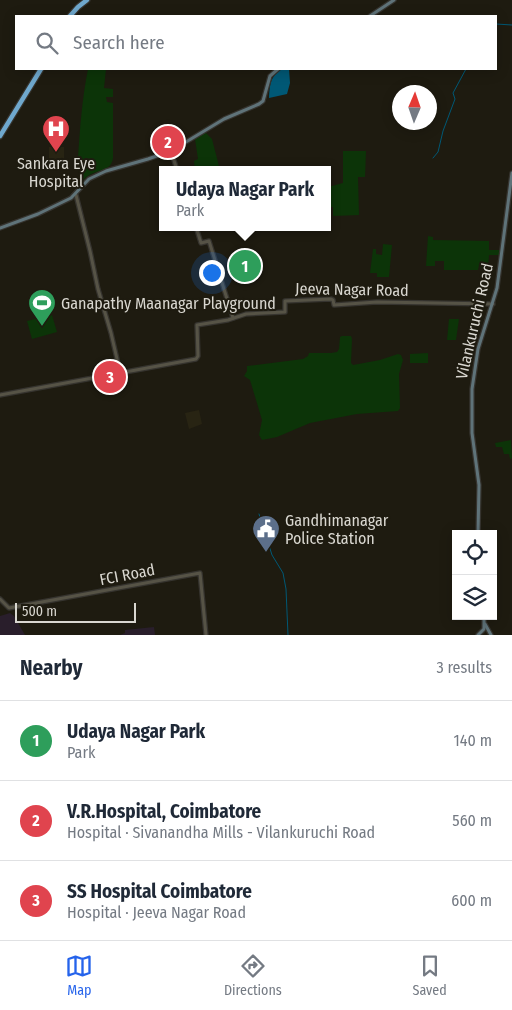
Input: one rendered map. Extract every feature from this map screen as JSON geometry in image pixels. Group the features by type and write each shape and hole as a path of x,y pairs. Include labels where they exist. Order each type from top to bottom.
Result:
{"highway":[{"path":"70,15 77,5 86,0"},
{"path":"0,132 39,70"},
{"path":"0,136 39,70"}],"main road":[{"path":"372,15 394,0"},
{"path":"0,228 38,214 76,195 89,179 106,171 171,151 224,119 263,101 270,76 277,70"},
{"name":"Vilankuruchi Road","path":"478,530 479,485 472,433 472,389 478,350 493,304 500,272 512,174"},
{"path":"478,635 484,629 485,620"},
{"path":"485,623 491,635"}],"street":[{"path":"171,151 176,166"},
{"path":"76,195 98,290 120,372"},
{"path":"197,231 201,243 209,241 233,318"},
{"name":"Jeeva Nagar Road","path":"0,395 196,359 198,356 198,325 256,312 285,312 284,301 330,299 333,300 334,305 377,302 493,304"},
{"name":"FCI Road","path":"0,599 9,608 200,573 206,635"}],"shaded area":[{"name":"Sankara Eye Hospital","path":"49,147 64,147 64,159 49,159"},
{"path":"199,410 202,424 189,429 185,413"},
{"path":"10,613 14,616 25,635 0,635 0,616"},
{"path":"154,627 155,635 120,635 125,633 125,630"}],"green space":[{"path":"88,70 106,70 104,88 113,89 113,97 106,97 107,102 113,103 112,163 104,170 87,177 80,185 78,161"},
{"path":"205,132 212,139 219,166 195,166 194,161 198,159 195,139"},
{"path":"343,151 366,151 365,177 358,177 359,215 333,216 331,186 343,183"},
{"path":"428,236 433,237 433,240 489,241 489,250 501,250 501,255 489,255 488,268 481,268 482,265 479,265 478,270 444,270 444,261 435,261 435,266 426,266"},
{"path":"383,244 392,245 389,277 377,277 377,273 370,273 373,249 376,249 376,254 382,255"},
{"path":"259,258 260,268 231,269 229,262"},
{"name":"Ganapathy Maanagar Playground","path":"52,315 57,332 32,339 27,321"},
{"path":"449,319 459,319 456,340 447,340"},
{"path":"351,336 351,363 353,365 380,360 398,354 401,355 403,360 399,374 400,408 398,411 357,414 310,423 277,437 262,440 259,435 262,420 250,380 244,376 247,366 303,359 309,353 337,352 340,337"},
{"path":"428,353 428,363 410,363 410,354"},
{"path":"511,440 512,458 510,459 509,454 504,454 502,447 496,447 495,443"}],"water":[{"path":"281,70 289,70 290,83 287,94 269,98 271,81"}],"waterway":[{"path":"497,24 512,25"},
{"path":"433,158 438,152 443,131 455,99 453,93 465,70"},
{"path":"259,514 272,555 283,573 286,589 288,635"}],"place":[{"name":"V.R.Hospital, Coimbatore","path":"168,142"},
{"name":"Sankara Eye Hospital","path":"56,153"},
{"name":"Udaya Nagar Park","path":"245,266"},
{"name":"Ganapathy Maanagar Playground","path":"42,327"},
{"name":"SS Hospital Coimbatore","path":"110,377"},
{"name":"Gandhimanagar Police Station","path":"266,553"}]}
